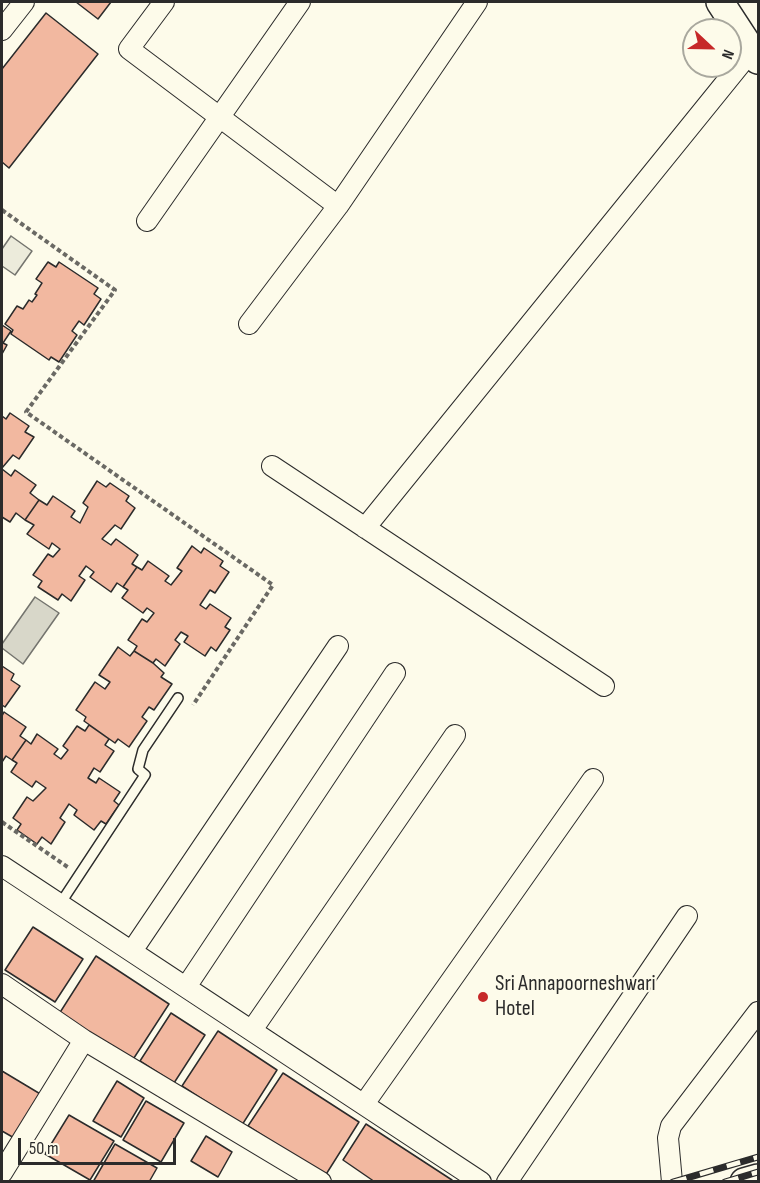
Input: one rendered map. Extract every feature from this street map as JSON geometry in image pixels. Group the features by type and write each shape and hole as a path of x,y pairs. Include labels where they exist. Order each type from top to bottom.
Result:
{"street":[{"path":"2,30 24,2"},
{"path":"164,2 129,49 338,206"},
{"path":"147,221 300,2"},
{"path":"249,324 338,206 477,2"},
{"path":"365,528 755,55 720,2"},
{"path":"272,466 603,686"},
{"path":"132,951 338,646"},
{"path":"186,987 395,673"},
{"path":"252,1030 455,735"},
{"path":"364,1104 593,778"},
{"path":"2,867 481,1182"},
{"path":"507,1182 687,916"},
{"path":"2,984 84,1040 321,1182"},
{"path":"672,1182 668,1138 671,1126 759,1012"},
{"path":"2,1173 84,1040"},
{"path":"744,1182 759,1178"}],"lane":[{"path":"60,904 145,775 138,769 143,750 178,698"}],"path":[{"path":"2,210 115,290 26,412 273,585 190,709"},
{"path":"2,822 80,875"}],"shaded area":[{"path":"11,236 32,251 15,275 2,266 2,249"},
{"path":"35,597 59,613 23,664 2,648 2,644"}],"building":[{"path":"76,2 111,2 98,19"},
{"path":"46,13 98,54 9,168 2,162 2,69"},
{"path":"48,262 56,267 59,262 98,288 94,294 101,299 84,325 79,321 72,331 77,335 59,362 51,357 49,360 11,334 13,330 5,324 17,306 23,309 29,300 32,302 37,295 35,294 42,283 36,279"},
{"path":"2,325 11,331 3,343 7,345 2,354"},
{"path":"10,413 29,426 25,432 34,437 19,459 13,455 2,468 2,416 6,419"},
{"path":"2,469 11,476 15,470 36,485 30,493 39,500 25,520 16,513 10,522 2,517"},
{"path":"97,481 106,487 110,483 129,496 126,501 135,508 121,529 115,525 102,539 111,545 116,539 138,555 132,564 137,567 123,587 117,583 111,592 90,577 94,572 86,566 79,576 85,580 71,601 62,594 58,600 38,587 42,581 33,575 48,554 53,557 60,549 52,543 49,549 27,534 34,525 25,520 39,500 47,505 53,496 75,511 71,517 80,523 88,507 83,503"},
{"path":"192,546 201,553 204,548 223,561 220,566 229,572 215,593 210,590 200,605 206,609 210,604 231,618 225,627 230,630 216,651 211,647 205,656 184,642 188,636 181,632 175,640 180,644 165,666 156,659 153,663 134,651 137,646 128,640 142,619 147,622 154,613 147,608 143,613 122,598 128,590 123,587 137,567 142,570 148,561 169,576 165,581 171,585 182,571 177,568"},
{"path":"118,647 130,656 134,651 153,663 164,673 161,677 172,684 154,710 149,707 142,717 147,721 129,747 118,739 115,743 84,721 86,717 76,710 95,682 105,689 110,682 99,675"},
{"path":"2,666 14,674 11,680 20,686 5,707 2,705"},
{"path":"4,712 26,727 20,736 26,740 12,760 6,756 2,762 2,716"},
{"path":"89,725 109,739 105,745 114,751 100,772 94,768 88,778 96,783 99,778 120,792 114,801 119,805 106,824 101,821 94,830 74,815 77,810 69,804 60,818 65,822 51,844 42,837 37,844 17,830 21,824 13,818 27,797 33,801 46,788 36,781 32,787 11,772 17,763 12,760 26,740 31,744 37,734 58,749 54,754 61,759 68,750 63,746 77,726 85,731"},
{"path":"33,927 83,959 55,1002 5,970"},
{"path":"96,956 169,1004 132,1061 59,1014"},
{"path":"171,1013 205,1035 174,1083 140,1061"},
{"path":"218,1031 277,1070 242,1125 182,1086"},
{"path":"2,1071 42,1095 16,1139 2,1131"},
{"path":"283,1073 359,1122 325,1176 248,1126"},
{"path":"117,1081 144,1098 121,1137 93,1121"},
{"path":"146,1101 184,1123 161,1162 123,1140"},
{"path":"69,1115 114,1141 90,1180 45,1154"},
{"path":"366,1124 452,1180 451,1182 375,1182 343,1160"},
{"path":"206,1136 232,1152 218,1177 191,1161"},
{"path":"115,1144 157,1168 149,1182 93,1182"}],"railway":[{"path":"673,1182 758,1157"},
{"path":"725,1182 758,1172"}],"place":[{"name":"Sri Annapoorneshwari Hotel","path":"483,997"}]}
